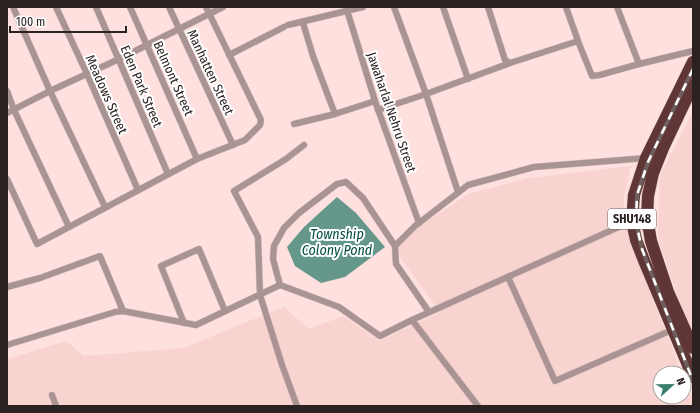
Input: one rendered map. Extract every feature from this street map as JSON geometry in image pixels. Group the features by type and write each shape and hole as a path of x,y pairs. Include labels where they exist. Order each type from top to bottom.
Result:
{"highway":[{"name":"SHU148","path":"693,62 646,158 634,195 632,221 636,240 672,330 693,376"},
{"name":"SHU148","path":"693,85 663,148 653,173 648,196 647,218 651,241 668,292 693,348"}],"street":[{"path":"13,7 50,91 106,207"},
{"name":"Meadows Street","path":"56,7 138,190"},
{"name":"Eden Park Street","path":"96,7 168,174"},
{"name":"Belmont Street","path":"130,7 197,159"},
{"name":"Manhatten Street","path":"169,7 233,146"},
{"path":"7,179 37,244 197,159 245,140 262,123 206,7"},
{"path":"7,113 223,7"},
{"path":"229,55 286,26 303,23 347,9 363,7"},
{"path":"394,7 426,94 458,192"},
{"path":"444,7 468,79"},
{"path":"488,7 505,60 510,63"},
{"path":"566,7 592,76 693,51"},
{"path":"617,7 639,64"},
{"name":"Jawaharlal Nehru Street","path":"347,9 378,110 419,223"},
{"path":"303,23 335,114"},
{"path":"378,110 510,63 578,41"},
{"path":"7,91 14,110 69,227"},
{"path":"294,124 335,114 375,101"},
{"path":"297,406 282,365 260,295 258,237 234,191 286,159 304,145"},
{"path":"395,246 419,223 468,185 534,167 646,158"},
{"path":"280,285 273,259 274,246 284,228 299,213 336,184 346,182 363,198 395,246 396,264 429,312"},
{"path":"7,345 115,312 123,311 196,325 280,285 339,307 380,336 429,312 632,221"},
{"path":"184,323 161,266 199,250 225,311"},
{"path":"7,287 40,278 100,256 123,311"},
{"path":"508,276 555,381 672,330"},
{"path":"412,320 478,406"},
{"path":"52,395 56,406"}],"shaded area":[{"path":"693,112 693,338 684,317 658,238 660,175"},
{"path":"631,166 623,200 630,241 679,365 652,365 652,405 692,405 692,398 693,406 7,406 7,359 66,341 84,356 183,348 284,307 309,329 343,316 380,341 440,312 400,257 398,241 468,194 529,178"}],"water":[{"name":"Township Colony Pond","path":"337,197 356,213 385,247 345,277 321,283 295,266 287,247 304,227"}],"railway":[{"path":"693,69 648,162 637,195 636,223 642,249 693,381"}]}
